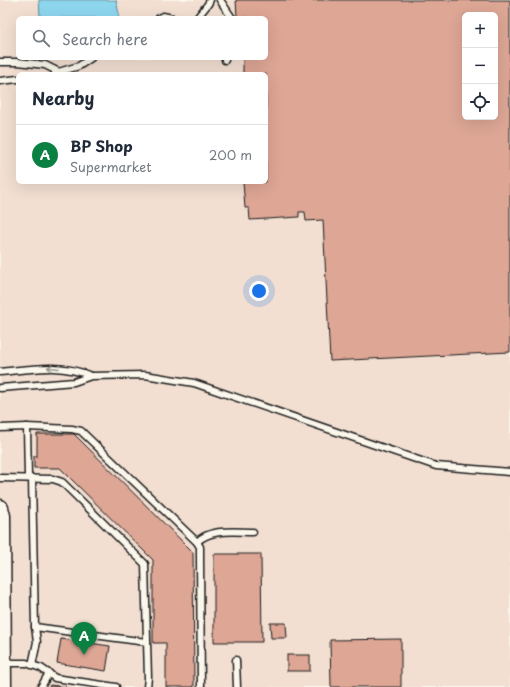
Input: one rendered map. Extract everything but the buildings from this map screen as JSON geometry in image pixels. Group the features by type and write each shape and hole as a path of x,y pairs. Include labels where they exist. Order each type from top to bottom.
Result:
{"street":[{"path":"0,508 2,516 3,687"}],"lane":[{"path":"199,16 210,0"},
{"path":"220,0 231,16"},
{"path":"59,72 79,66 89,60"},
{"path":"0,62 45,64 55,72"},
{"path":"0,81 16,79"},
{"path":"0,372 43,367 77,370 91,376"},
{"path":"0,388 74,382 91,376 145,375 194,383 436,466 510,472"},
{"path":"27,427 36,642 32,665"},
{"path":"0,428 27,427 72,429 81,431 197,542 200,547 201,687"},
{"path":"0,478 53,479 62,482 145,564 148,678 146,687"},
{"path":"197,542 201,538 213,532 253,532"},
{"path":"35,627 146,642"},
{"path":"236,660 237,687"},
{"path":"3,663 26,663 41,668 56,678 116,687"},
{"path":"41,687 49,673"}],"shaded area":[{"path":"0,0 510,0 510,687 0,687"}],"water":[{"path":"39,0 116,0 119,14 118,16 40,16"}],"place":[{"name":"BP Shop","path":"84,655"}]}
